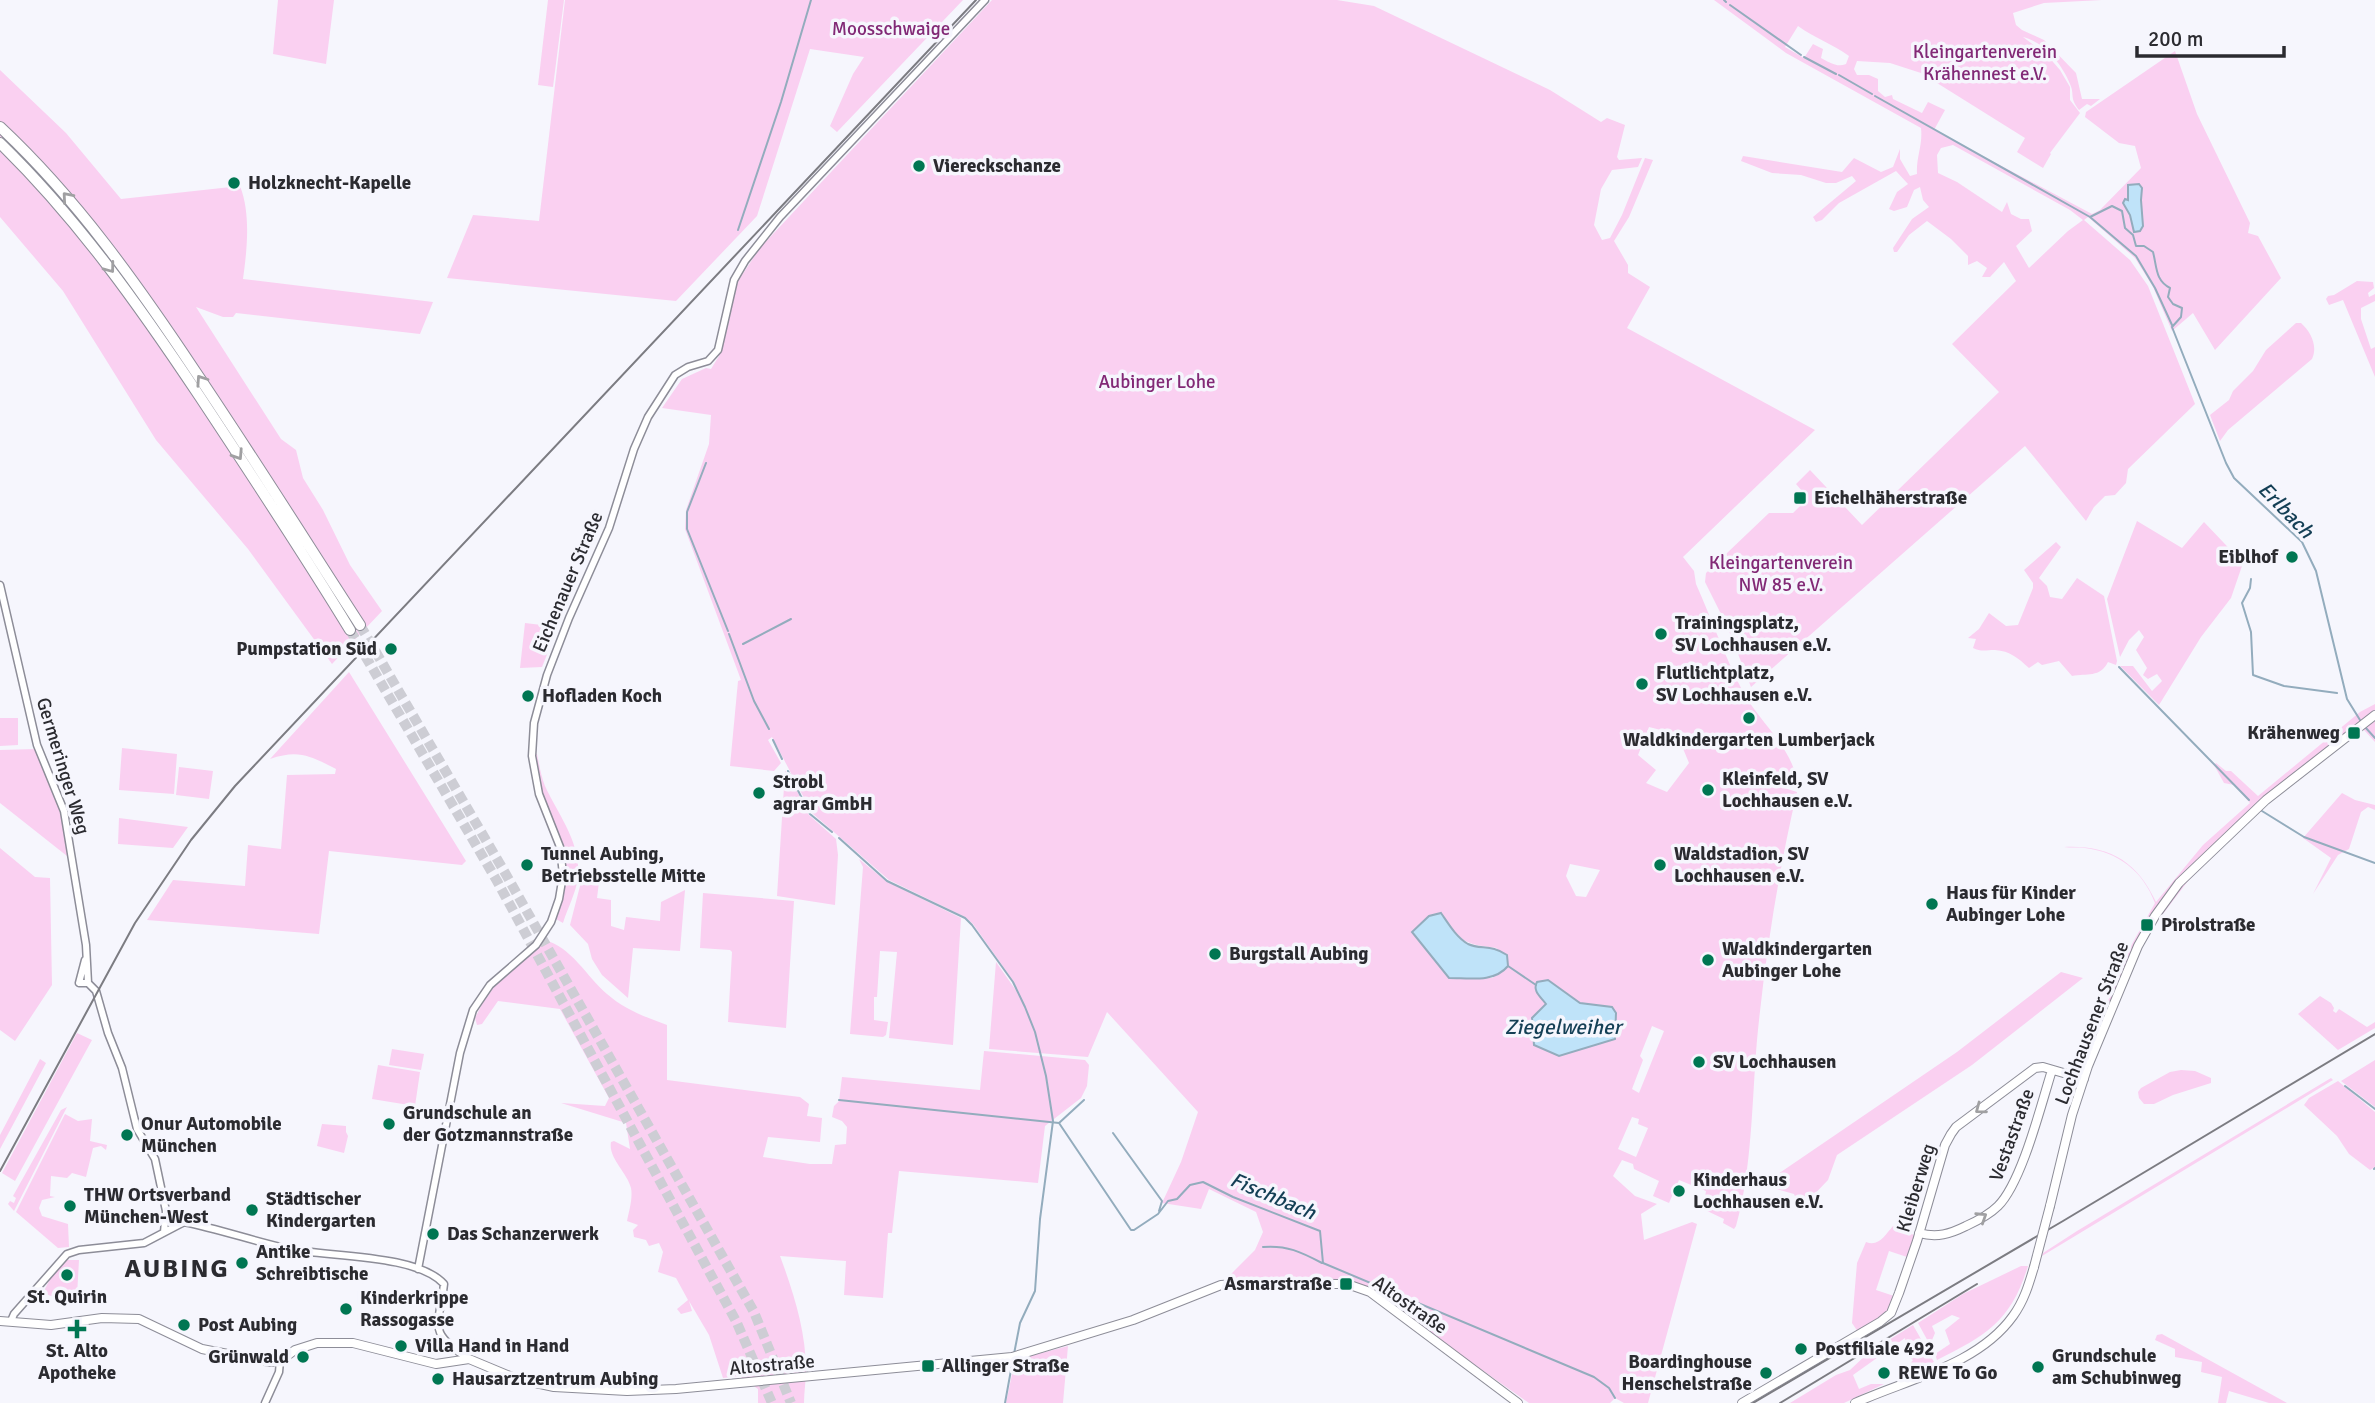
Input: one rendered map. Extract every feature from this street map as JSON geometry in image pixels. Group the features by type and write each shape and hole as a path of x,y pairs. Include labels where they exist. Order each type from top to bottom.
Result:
{"highway":[{"path":"0,127 41,167 120,261 239,436 355,627 141,310 62,208 0,143"}],"main road":[{"name":"Lochhausener Straße","path":"1855,1403 1972,1353 1991,1340 2007,1324 2020,1306 2034,1267 2072,1115 2084,1079 2138,946 2162,905 2179,883 2266,800 2375,715"},
{"name":"Kleiberweg","path":"1742,1403 1808,1366 1891,1313 1919,1233 1945,1145 1956,1127 2035,1068 2052,1070"},
{"path":"2052,1070 2084,1079"},
{"name":"Vestastraße","path":"1919,1233 1934,1237 1950,1234 1982,1218 1998,1206 2015,1184 2052,1070"},
{"name":"Altostraße","path":"280,1361 302,1348 317,1343 335,1342 366,1345 436,1364 469,1360 495,1372 537,1385 627,1391 738,1384 1014,1356 1133,1320 1222,1285 1346,1284 1370,1292 1518,1403"},
{"path":"0,1321 51,1325 102,1318 139,1319 202,1349 271,1362 280,1361"}],"street":[{"name":"Eichenauer Straße","path":"418,1269 460,1053 473,1010 491,985 536,945 551,922 559,899 562,862 560,846 535,779 532,756 534,723 558,646 609,528 640,433 673,378 688,367 708,361 718,350 734,280 780,216 985,0"},
{"name":"Germeringer Weg","path":"0,585 37,745 64,811 76,875 88,983 96,991 122,1068 137,1129 155,1159 166,1211 164,1232"},
{"name":"Germeringer Weg","path":"86,957 79,983 88,983"},
{"path":"166,1211 184,1222 290,1249 396,1262 418,1269 444,1284 437,1317 440,1336 469,1360"},
{"path":"11,1321 62,1257 79,1250 144,1243 184,1222"},
{"path":"453,1361 454,1349"},
{"path":"265,1403 279,1372 280,1361"}],"green space":[{"path":"278,0 334,0 326,64 273,54"},
{"path":"548,0 564,0 553,87 538,85"},
{"name":"Moosschwaige","path":"565,0 963,0 837,132 830,126 853,74 864,57 810,49 757,216 676,301 447,278 473,215 539,221"},
{"name":"Aubinger Lohe","path":"992,0 1337,0 1374,6 1550,90 1601,122 1607,118 1625,125 1617,157 1619,160 1642,158 1638,167 1612,170 1601,189 1594,225 1602,240 1610,238 1645,158 1653,160 1629,217 1614,241 1628,265 1628,273 1650,287 1627,328 1815,430 1683,557 1694,571 1696,584 1741,688 1789,757 1798,784 1797,787 1755,779 1797,792 1768,946 1757,1040 1748,1159 1736,1226 1734,1229 1723,1223 1724,1219 1703,1209 1706,1191 1679,1180 1669,1203 1653,1196 1659,1181 1634,1169 1633,1164 1622,1160 1613,1176 1635,1196 1657,1204 1641,1214 1644,1240 1692,1222 1697,1224 1648,1403 1624,1403 1615,1398 1610,1403 1529,1403 1431,1334 1374,1288 1351,1282 1224,1281 1255,1250 1263,1232 1256,1212 1209,1189 1201,1209 1162,1203 1181,1162 1198,1112 1107,1012 1088,1057 989,1049 996,962 1020,996 1014,982 973,924 965,917 889,880 812,813 772,737 768,740 781,763 774,771 730,766 738,681 741,680 685,529 686,510 709,444 711,415 662,408 682,379 706,368 711,369 719,356 736,284 760,248","holes":["1649,727 1677,734 1689,763 1667,792 1646,783 1656,770 1638,755","1570,864 1600,870 1586,897 1576,896 1566,876","1441,913 1464,940 1497,948 1493,978 1449,977 1412,932","1548,980 1580,1004 1612,1007 1546,1004 1541,997","1652,1026 1664,1031 1639,1093 1632,1089 1643,1060 1640,1056","1632,1117 1639,1119 1638,1124 1648,1128 1636,1157 1618,1149"]},
{"path":"1714,0 2102,0 2044,3 2013,13 2016,25 2044,40 2076,73 2082,99 2100,99 2079,110 2074,102 2070,84 2057,62 2045,49 2023,37 2047,55 2060,70 2070,87 2070,100 2080,113 2050,153 2043,168 2017,152 2025,138 1921,73 1890,63 1857,61 1854,69 1857,75 1869,75 1878,79 1878,91 1885,97 1892,95 1893,99 1922,113 1928,102 1945,110 1934,130 2092,214 2100,210 2141,168 2135,146 2119,143 2085,117 2086,112 2175,51 2197,114 2250,223 2248,233 2258,236 2281,278 2215,350 2193,313 2172,331 2153,287 2135,258 2088,217 2084,220 2130,260 2148,286 2195,404 2128,469 2126,483 2115,495 2105,496 2094,507 2086,521 2025,446 1751,687 1727,626 1705,582 1706,573 1769,513 1793,513 1808,498 1796,484 1810,470 1862,525 1999,392 1952,344 2016,281 2004,262 1990,277 1982,277 1987,268 1977,261 1968,265 1968,256 1927,221 1909,235 1897,252 1894,252 1893,248 1912,219 1929,207 1923,200 1920,187 1914,190 1907,207 1894,211 1889,209 1897,192 1908,184 1896,171 1839,203 1822,220 1816,222 1813,217 1856,181 1852,176 1836,183 1826,183 1801,175 1772,173 1741,161 1743,156 1842,172 1854,158 1881,172 1893,167 1900,149 1900,159 1910,176 1917,174 1921,128 1786,53","holes":["1798,26 1849,56 1846,64 1836,65 1821,58 1823,49 1813,44 1804,58 1785,47","1953,145 2070,210 2083,220 2029,268 2016,246 2032,231 2029,219 2021,219 2011,214 2007,202 2002,212 1957,182 1938,173 1937,155 1941,148"]},
{"path":"0,70 66,133 121,199 240,186 247,220 243,279 433,302 420,334 236,313 233,317 223,317 196,307 281,439 296,450 303,478 323,510 350,565 382,611 332,664 248,549 156,440 63,291 0,217"},
{"path":"2357,281 2373,282 2374,288 2368,293 2369,297 2375,294 2375,301 2361,308 2361,319 2371,349 2375,347 2375,377 2343,300 2329,305 2326,299"},
{"path":"2296,323 2301,323 2312,339 2312,359 2228,430 2220,441 2210,415 2229,400 2233,391 2253,371 2266,350"},
{"path":"2137,521 2182,548 2204,522 2243,563 2231,598 2201,637 2159,705 2120,666 2133,666 2152,691 2162,681 2157,674 2148,679 2143,675 2147,668 2136,650 2144,637 2139,630 2129,640 2120,657 2107,599"},
{"path":"2056,542 2061,547 2039,578 2047,586 2050,597 2062,599 2077,578 2104,596 2117,661 2116,665 2108,662 2097,673 2072,676 2059,661 2042,665 2038,662 2029,668 2005,652 1973,648 1976,639 1968,638 1979,629 1989,613 2006,626 2018,625 2033,588 2033,583 2024,570"},
{"path":"525,623 558,627 542,667 520,668"},
{"path":"349,672 466,861 462,865 329,851 319,934 147,920 173,880 245,886 248,845 281,849 287,775 335,774 336,769 304,755 270,759"},
{"path":"2375,704 2375,742 2363,729 2268,803 2188,881 2153,927 2106,1029 2095,1032 2132,944 2155,903 2147,886 2156,902 2203,845 2250,803 2234,785 2224,783 2214,765 2216,763 2226,771 2231,771 2258,796 2360,712"},
{"path":"0,718 18,718 18,745 0,746"},
{"path":"122,748 177,754 174,794 119,790"},
{"path":"36,749 64,819 67,856 0,803 0,750"},
{"path":"535,754 545,786 568,829 578,864 577,883 563,923 556,919 565,885 563,856 541,792"},
{"path":"179,767 213,771 209,799 176,795"},
{"path":"785,771 809,815 836,839 838,855 835,905 777,896"},
{"path":"2342,793 2355,800 2375,805 2375,810 2368,807 2361,812 2349,849 2338,855 2313,894 2331,858 2303,838"},
{"path":"119,818 188,827 173,848 118,844"},
{"path":"2064,847 2080,847 2095,849 2120,858 2130,866 2142,879 2128,865 2108,854 2097,850"},
{"path":"0,848 35,877 50,878 52,985 15,1041 0,1030"},
{"path":"859,859 886,881 961,918 953,1045 889,1038 897,952 880,951 874,1020 888,1022 886,1035 850,1034 863,867"},
{"path":"581,882 599,882 597,898 611,900 611,926 624,930 626,917 660,921 661,902 685,890 680,951 633,948 628,998 602,975 592,959 588,944 570,925"},
{"path":"703,893 794,901 786,1028 728,1022 732,952 700,948"},
{"path":"544,940 571,955 599,987 620,1004 667,1025 667,1080 800,1097 809,1104 807,1116 822,1118 820,1142 768,1137 763,1157 810,1164 832,1164 835,1145 846,1144 847,1127 842,1121 832,1117 834,1106 839,1101 842,1077 980,1090 984,1051 1085,1060 1089,1065 1087,1086 1081,1098 1045,1126 1038,1183 899,1171 892,1233 888,1233 883,1298 844,1295 846,1261 780,1256 794,1297 804,1341 804,1403 758,1403 758,1389 739,1376 723,1378 709,1335 689,1301 692,1311 681,1314 677,1309 688,1300 676,1278 658,1272 663,1252 659,1243 649,1246 646,1240 634,1237 633,1230 638,1225 627,1221 631,1188 611,1148 611,1142 614,1141 630,1149 626,1123 561,1103 605,1106 609,1098 560,1009 498,1001 482,1024 477,1025 475,1018 494,987"},
{"path":"2061,972 2083,978 1972,1065 1837,1155 1828,1180 1807,1202 1812,1204 1811,1208 1806,1209 1805,1203 1797,1201 1794,1194 1762,1185 1957,1052"},
{"path":"2320,996 2331,1003 2336,1013 2339,1009 2367,1027 2375,1022 2375,1028 2338,1050 2298,1014"},
{"path":"77,1033 92,1040 15,1181 2,1173"},
{"path":"392,1049 424,1054 421,1070 389,1065"},
{"path":"40,1059 46,1063 0,1149 0,1135"},
{"path":"2375,1060 2375,1107 2341,1081"},
{"path":"378,1065 420,1072 415,1106 372,1099"},
{"path":"2195,1071 2211,1078 2211,1083 2154,1104 2144,1104 2139,1098 2138,1092 2141,1088 2170,1072"},
{"path":"2331,1078 2333,1080 2042,1256 2077,1231"},
{"path":"2338,1081 2375,1112 2375,1167 2370,1170 2349,1154 2337,1136 2304,1105 2309,1098"},
{"path":"67,1107 14,1211 8,1204 10,1201 14,1203 16,1198 13,1196 61,1110"},
{"path":"65,1114 78,1121 92,1119 90,1141 107,1145 106,1150 101,1146 93,1148 86,1177 72,1173 67,1178 51,1176 50,1196 55,1197 42,1200 39,1208 42,1216 68,1224 69,1247 58,1248 16,1212"},
{"path":"322,1124 346,1126 348,1136 344,1153 317,1146"},
{"path":"1893,1226 1914,1235 1907,1257 1889,1251 1876,1290 1894,1296 1888,1312 1858,1332 1852,1323 1857,1263 1866,1242 1878,1242"},
{"path":"64,1260 79,1260 77,1296 54,1297 43,1293 52,1275"},
{"path":"2021,1266 2028,1266 2014,1300 2005,1313 1983,1334 1937,1360 1935,1354 1950,1344 1945,1330 1960,1318 1952,1315 1932,1326 1935,1333 1930,1345 1918,1323 1963,1294"},
{"path":"1913,1325 1934,1362 1922,1367 1910,1364 1913,1360 1907,1355 1905,1338 1853,1375 1859,1389 1871,1384 1884,1384 1844,1403 1790,1403 1836,1375 1850,1370 1868,1353"},
{"path":"2162,1334 2287,1403 2269,1403 2229,1391 2226,1403 2218,1403 2222,1377 2201,1372 2202,1362 2175,1357 2175,1349 2155,1340 2157,1335"},
{"path":"1068,1346 1063,1403 1006,1403 1015,1360"}],"water":[{"path":"2139,184 2142,188 2143,226 2140,231 2134,232 2130,215 2123,203 2125,199 2128,200 2128,185"},
{"path":"1441,913 1456,934 1468,944 1496,949 1507,955 1508,966 1496,975 1488,977 1449,978 1412,932 1429,916"},
{"name":"Ziegelweiher","path":"1548,980 1580,1003 1612,1007 1616,1013 1615,1039 1559,1056 1534,1045 1532,1018 1546,1004 1538,994 1536,985 1537,982"}],"waterway":[{"path":"738,230 781,102 811,0"},
{"name":"Erlbach","path":"1730,5 1801,55"},
{"name":"Erlbach","path":"1804,57 1836,74"},
{"name":"Erlbach","path":"1839,75 1872,94"},
{"name":"Erlbach","path":"1875,96 2090,217 2112,206 2122,211 2125,228 2133,235 2136,246 2144,246 2153,252 2159,277 2170,288 2168,297 2173,304 2182,308 2181,317 2172,327 2234,478 2302,542 2316,571 2347,699 2360,720"},
{"name":"Erlbach","path":"2090,217 2136,256 2172,325"},
{"path":"706,463 687,512 687,529 728,631"},
{"path":"2251,579 2250,588 2242,603 2251,632 2253,675 2284,686 2337,693"},
{"path":"743,644 791,619"},
{"path":"729,634 754,701 769,729"},
{"path":"2119,667 2249,800"},
{"name":"Erlbach","path":"2365,727 2375,738"},
{"path":"773,740 782,759"},
{"path":"788,771 810,814 832,832"},
{"path":"2262,811 2304,837 2375,863"},
{"path":"839,838 887,881 965,918 1013,982 1035,1032 1053,1121 1040,1219 1035,1291 1020,1323 1014,1354"},
{"path":"1508,966 1536,985"},
{"path":"2345,1086 2375,1109"},
{"path":"839,1100 1059,1123 1084,1100"},
{"name":"Fischbach","path":"1059,1123 1131,1230 1158,1214 1168,1201 1177,1199 1190,1185 1203,1182 1233,1197 1320,1231 1323,1263 1594,1377 1609,1388 1615,1398"},
{"path":"1113,1133 1162,1201 1159,1211"},
{"path":"1263,1247 1294,1250 1322,1263"},
{"path":"1005,1403 1013,1359"}],"tunnel":[{"path":"360,625 504,871 754,1312 791,1403"},
{"path":"350,630 497,881 736,1321 772,1403"}],"railway":[{"path":"0,1171 135,923 191,840 235,786 976,0"},
{"path":"1753,1403 2375,1034"},
{"path":"1780,1403 1977,1284"}],"place":[{"name":"Viereckschanze","path":"919,166"},
{"name":"Holzknecht-Kapelle","path":"234,183"},
{"name":"Eichelhäherstraße","path":"1800,498"},
{"name":"Eiblhof","path":"2292,557"},
{"name":"Trainingsplatz, SV Lochhausen e.V.","path":"1661,634"},
{"name":"Pumpstation Süd","path":"391,649"},
{"name":"Flutlichtplatz, SV Lochhausen e.V.","path":"1642,684"},
{"name":"Hofladen Koch","path":"528,696"},
{"name":"Waldkindergarten Lumberjack","path":"1749,718"},
{"name":"Krähenweg","path":"2354,733"},
{"name":"Kleinfeld, SV Lochhausen e.V.","path":"1708,790"},
{"name":"Strobl agrar GmbH","path":"759,793"},
{"name":"Tunnel Aubing, Betriebsstelle Mitte","path":"527,865"},
{"name":"Waldstadion, SV Lochhausen e.V.","path":"1660,865"},
{"name":"Haus für Kinder Aubinger Lohe","path":"1932,904"},
{"name":"Pirolstraße","path":"2147,925"},
{"name":"Burgstall Aubing","path":"1215,954"},
{"name":"Waldkindergarten Aubinger Lohe","path":"1708,960"},
{"name":"SV Lochhausen","path":"1699,1062"},
{"name":"Grundschule an der Gotzmannstraße","path":"389,1124"},
{"name":"Onur Automobile München","path":"127,1135"},
{"name":"Kinderhaus Lochhausen e.V.","path":"1679,1191"},
{"name":"THW Ortsverband München-West","path":"70,1206"},
{"name":"Städtischer Kindergarten","path":"252,1210"},
{"name":"Das Schanzerwerk","path":"433,1234"},
{"name":"Antike Schreibtische","path":"242,1263"},
{"name":"St. Quirin","path":"67,1275"},
{"name":"Asmarstraße","path":"1346,1284"},
{"name":"Kinderkrippe Rassogasse","path":"346,1309"},
{"name":"Post Aubing","path":"184,1325"},
{"name":"St. Alto Apotheke","path":"77,1329"},
{"name":"Villa Hand in Hand","path":"401,1346"},
{"name":"Postfiliale 492","path":"1801,1349"},
{"name":"Grünwald","path":"303,1357"},
{"name":"Allinger Straße","path":"928,1366"},
{"name":"Grundschule am Schubinweg","path":"2038,1367"},
{"name":"Boardinghouse Henschelstraße","path":"1766,1373"},
{"name":"REWE To Go","path":"1884,1373"},
{"name":"Hausarztzentrum Aubing","path":"438,1379"}],"district":[{"name":"AUBING","path":"177,1269"}],"park label":[{"name":"Kleingartenverein Krähennest e.V.","path":"1985,63"},
{"name":"Kleingartenverein NW 85 e.V.","path":"1781,574"}]}
